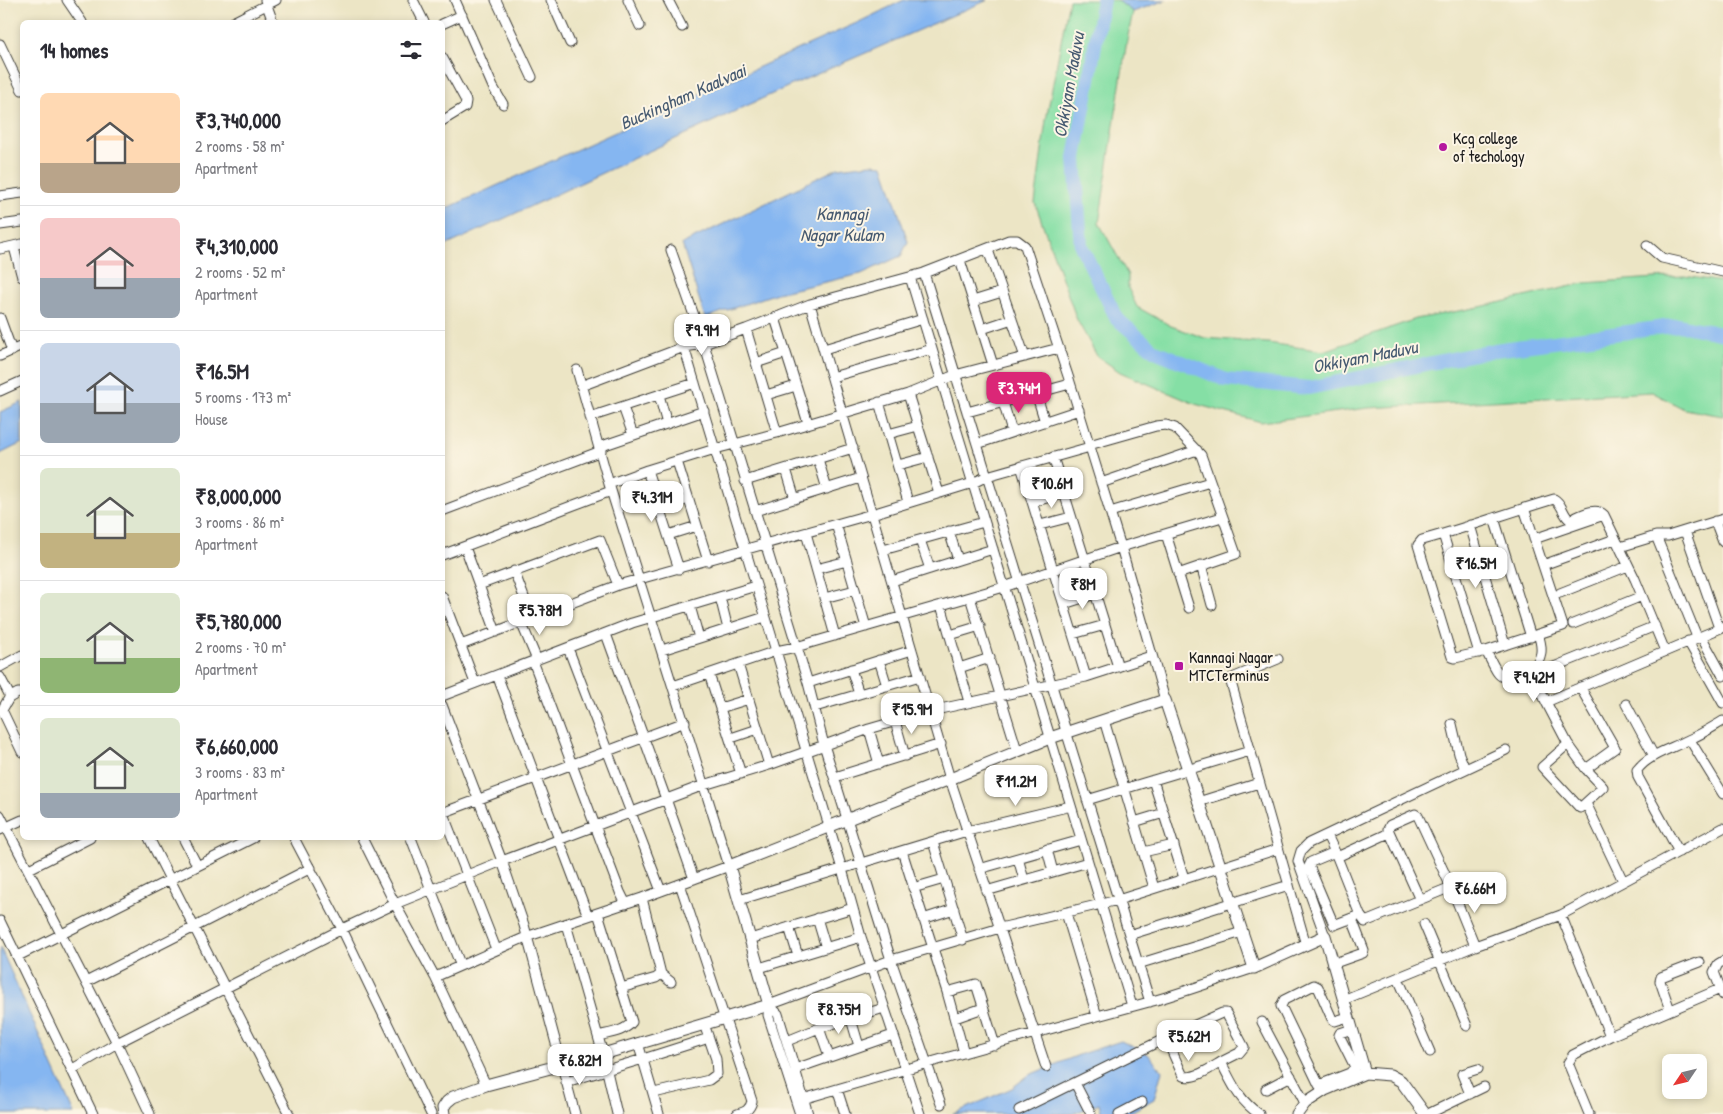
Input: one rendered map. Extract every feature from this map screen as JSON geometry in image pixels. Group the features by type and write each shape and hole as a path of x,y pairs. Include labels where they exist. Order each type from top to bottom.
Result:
{"street":[{"path":"67,0 81,20"},
{"path":"236,20 266,2 276,0"},
{"path":"413,0 423,20"},
{"path":"455,0 493,87 503,104"},
{"path":"496,0 532,77"},
{"path":"550,0 570,43"},
{"path":"628,0 640,26"},
{"path":"668,0 682,27"},
{"path":"266,2 272,20"},
{"path":"445,23 462,15"},
{"path":"0,44 20,77"},
{"path":"445,62 466,101 464,108 445,120"},
{"path":"0,196 20,193"},
{"path":"0,224 20,222"},
{"path":"581,386 684,347 704,344 810,304 924,273 988,250 1009,240 1017,240 1025,246 1121,547 1151,656 1219,867 1254,968"},
{"path":"0,248 18,245 20,261"},
{"path":"1647,245 1662,258 1723,272"},
{"path":"671,250 704,344 808,683 824,745 892,960 941,1104"},
{"path":"988,250 1025,357"},
{"path":"960,260 993,366"},
{"path":"924,273 1150,1002"},
{"path":"910,277 1132,1006"},
{"path":"973,301 1002,292"},
{"path":"810,304 950,779 1046,1066"},
{"path":"0,318 12,351"},
{"path":"775,318 808,423"},
{"path":"982,329 1012,319"},
{"path":"824,349 923,320"},
{"path":"746,329 777,433"},
{"path":"0,356 20,347"},
{"path":"684,347 842,869 860,937 920,1114"},
{"path":"445,554 610,488 647,470 908,394 956,376 1059,348"},
{"path":"832,377 932,349"},
{"path":"756,363 786,353"},
{"path":"577,370 610,488 729,866 759,968 768,1005 768,1015 800,1114"},
{"path":"0,391 20,382"},
{"path":"590,417 695,383"},
{"path":"967,412 1070,384"},
{"path":"766,395 796,386"},
{"path":"1036,393 1045,422"},
{"path":"908,394 939,493"},
{"path":"659,395 667,424"},
{"path":"879,402 908,502"},
{"path":"1003,402 1012,432"},
{"path":"623,406 633,435"},
{"path":"977,444 1078,410"},
{"path":"445,510 633,435 704,411"},
{"path":"461,645 618,585 872,514 972,483 987,476 1156,426 1166,425 1175,428 1203,460 1236,554 1178,574"},
{"path":"888,434 918,426"},
{"path":"746,480 853,448"},
{"path":"1101,483 1196,450"},
{"path":"898,465 928,457"},
{"path":"1053,457 1118,667"},
{"path":"818,459 827,489"},
{"path":"677,461 708,560"},
{"path":"1021,466 1086,677"},
{"path":"786,469 795,499"},
{"path":"647,470 679,568"},
{"path":"755,511 862,478"},
{"path":"1110,512 1210,482"},
{"path":"1033,502 1064,493"},
{"path":"659,507 689,498"},
{"path":"1524,508 1563,626 1483,652 1452,657 1418,545 1422,540 1443,534 1470,525 1494,518 1524,508 1554,499 1560,504 1570,520 1596,511 1600,511 1604,515 1642,596 1665,651"},
{"path":"1534,539 1604,515"},
{"path":"1040,526 1071,517"},
{"path":"673,686 776,651 796,647 1004,587 1121,547 1222,517"},
{"path":"1494,518 1534,636 1542,646 1542,653 1532,672"},
{"path":"1543,565 1618,543 1656,536 1668,536 1719,520 1723,542"},
{"path":"883,550 984,522"},
{"path":"836,524 866,627"},
{"path":"1470,525 1505,645"},
{"path":"668,535 697,526"},
{"path":"949,531 958,560"},
{"path":"1546,702 1721,628 1685,531"},
{"path":"806,533 835,636"},
{"path":"1166,534 1189,608"},
{"path":"1443,534 1483,652 1500,677 1507,679 1532,672 1655,626"},
{"path":"1656,536 1695,638 1723,703"},
{"path":"479,585 600,540 618,585"},
{"path":"920,540 930,569"},
{"path":"465,547 496,632"},
{"path":"892,581 993,549"},
{"path":"816,569 846,561"},
{"path":"1201,565 1212,605"},
{"path":"1560,593 1628,566"},
{"path":"514,571 532,618"},
{"path":"445,695 606,634 756,586"},
{"path":"824,598 855,590"},
{"path":"1064,604 1095,594"},
{"path":"1573,624 1642,596"},
{"path":"720,597 728,629"},
{"path":"970,597 1017,750"},
{"path":"445,604 475,683"},
{"path":"941,605 969,702"},
{"path":"690,606 699,638"},
{"path":"662,650 765,617"},
{"path":"521,622 595,826 626,904"},
{"path":"1073,634 1105,625"},
{"path":"950,635 980,626"},
{"path":"606,634 694,879"},
{"path":"1695,638 1723,676"},
{"path":"568,648 661,891"},
{"path":"808,683 912,650"},
{"path":"0,667 20,656"},
{"path":"71,1070 117,1043 342,929 395,904 502,860 704,785 769,765 869,729 931,711 1086,677 1151,656"},
{"path":"959,668 990,658"},
{"path":"1278,659 1230,679 1306,945"},
{"path":"879,660 887,686"},
{"path":"738,664 769,765"},
{"path":"852,669 859,694"},
{"path":"1532,672 1568,744 1586,769 1603,787 1580,808 1542,767 1568,744"},
{"path":"709,674 741,774"},
{"path":"497,675 588,916"},
{"path":"815,708 920,676"},
{"path":"0,677 9,694 9,698"},
{"path":"1580,687 1615,748 1586,769"},
{"path":"20,693 9,698 2,710 20,748"},
{"path":"720,708 749,700"},
{"path":"435,977 460,964 526,937 626,904 729,866 950,779 1017,750 1165,700"},
{"path":"1626,704 1654,756"},
{"path":"445,713 502,860 526,937 576,1114"},
{"path":"1104,720 1154,888"},
{"path":"1678,852 1638,777 1637,770 1654,756 1690,740 1723,721"},
{"path":"445,811 685,722"},
{"path":"896,722 906,756"},
{"path":"1452,724 1465,770"},
{"path":"730,738 758,729"},
{"path":"869,729 879,764"},
{"path":"1690,740 1723,794"},
{"path":"835,777 941,744"},
{"path":"1365,1073 1325,936 1298,861 1301,852 1309,843 1506,750"},
{"path":"1087,800 1250,751"},
{"path":"1153,780 1184,878"},
{"path":"1198,802 1259,783"},
{"path":"1586,803 1623,881"},
{"path":"739,900 967,831 1071,806"},
{"path":"1134,822 1164,814"},
{"path":"1451,887 1367,922 1356,917 1334,925 1309,866 1311,862 1336,855 1387,834 1390,825 1415,814 1418,816 1451,887 1475,946"},
{"path":"0,815 3,829 29,869 117,1043 150,1114"},
{"path":"445,817 496,949"},
{"path":"3,829 20,821"},
{"path":"1343,1000 1439,960 1561,915 1723,828"},
{"path":"1388,829 1420,900"},
{"path":"1327,835 1336,855 1356,917 1364,950 1364,953 1332,964"},
{"path":"29,869 86,840"},
{"path":"150,840 289,1114"},
{"path":"184,840 197,865"},
{"path":"18,956 249,840"},
{"path":"295,840 342,929 431,1114"},
{"path":"363,840 435,977 486,1085"},
{"path":"412,840 460,964"},
{"path":"979,869 1081,840"},
{"path":"933,842 963,940"},
{"path":"1143,852 1174,845"},
{"path":"1047,849 1053,872"},
{"path":"444,1114 443,1108 453,1097 486,1085 725,1019 892,960 1000,928 1101,905 1278,849"},
{"path":"902,851 955,1018 964,1053"},
{"path":"1018,858 1024,880"},
{"path":"986,891 1088,862"},
{"path":"86,982 311,868"},
{"path":"913,888 944,879"},
{"path":"680,884 752,1101 746,1112 737,1114"},
{"path":"1129,934 1289,885"},
{"path":"642,898 661,974 671,982"},
{"path":"750,939 853,908"},
{"path":"923,919 954,909"},
{"path":"598,913 632,1022 619,1031 598,1036"},
{"path":"1066,913 1097,1016"},
{"path":"1561,915 1610,1036"},
{"path":"818,918 826,948"},
{"path":"0,920 93,1114"},
{"path":"566,924 603,1054 617,1114"},
{"path":"1424,924 1467,1026"},
{"path":"790,927 798,956"},
{"path":"1138,964 1242,932"},
{"path":"803,1100 926,1062 1150,1002 1254,968 1325,936"},
{"path":"759,968 860,937"},
{"path":"1589,1114 1568,1063 1573,1055 1610,1036 1670,1010 1722,992 1714,972 1718,964 1723,961"},
{"path":"1670,1010 1660,981 1661,978 1700,962"},
{"path":"621,988 656,978 661,974"},
{"path":"1398,978 1430,1052"},
{"path":"947,992 976,984 995,1045"},
{"path":"1314,985 1318,987 1339,1035 1355,1067 1350,1072 1319,1085 1281,1003 1314,985"},
{"path":"768,1005 778,1014 808,1114"},
{"path":"787,1041 819,1028 884,1008"},
{"path":"955,1018 983,1008"},
{"path":"1019,1110 1166,1038 1222,1013 1226,1013 1244,1047 1239,1052 1192,1077 1186,1077 1183,1076 1166,1038"},
{"path":"851,1018 859,1046"},
{"path":"1332,1019 1350,1023"},
{"path":"1262,1022 1291,1076 1301,1111 1325,1090 1365,1073 1390,1075 1400,1081 1427,1114 1484,1087"},
{"path":"1339,1035 1350,1023"},
{"path":"654,1093 709,1080 717,1074 716,1059 704,1024"},
{"path":"819,1028 829,1056"},
{"path":"796,1069 893,1035"},
{"path":"566,1082 709,1038"},
{"path":"638,1043 659,1114"},
{"path":"1221,1062 1239,1097 1259,1114"},
{"path":"1470,1094 1462,1074 1478,1069"},
{"path":"1266,1090 1291,1076"},
{"path":"1075,1083 1091,1114"},
{"path":"837,1089 845,1114"},
{"path":"1119,1114 1142,1102"}],"green space":[{"path":"1069,0 1117,0 1133,12 1099,223 1128,275 1128,288 1137,307 1171,326 1205,338 1268,343 1324,351 1416,319 1480,307 1585,283 1684,276 1723,282 1723,416 1684,409 1652,392 1368,408 1261,422 1195,404 1120,372 1097,356 1077,320 1035,203 1046,120"}],"water":[{"path":"904,0 988,0 785,88 445,246 445,209"},
{"path":"1117,0 1166,0 1133,12"},
{"name":"Kannagi Nagar Kulam","path":"871,164 883,165 908,242 901,256 861,274 777,293 705,318 682,244 838,168"},
{"path":"20,403 20,444 0,454 0,412"},
{"path":"0,947 74,1114 0,1114"},
{"path":"1121,1041 1148,1054 1162,1071 1154,1099 1127,1114 1102,1114 1099,1104 1072,1114 953,1114 1012,1088 1029,1075 1084,1053"}],"waterway":[{"name":"Okkiyam Maduvu","path":"1103,0 1075,158 1081,246 1117,319 1155,351 1226,380 1309,388 1495,350 1679,325 1723,334"}],"place":[{"name":"Kcg college of techology","path":"1443,147"},
{"name":"Kannagi Nagar MTCTerminus","path":"1179,666"}],"water label":[{"name":"Buckingham Kaalvaai","path":"683,97"}]}
